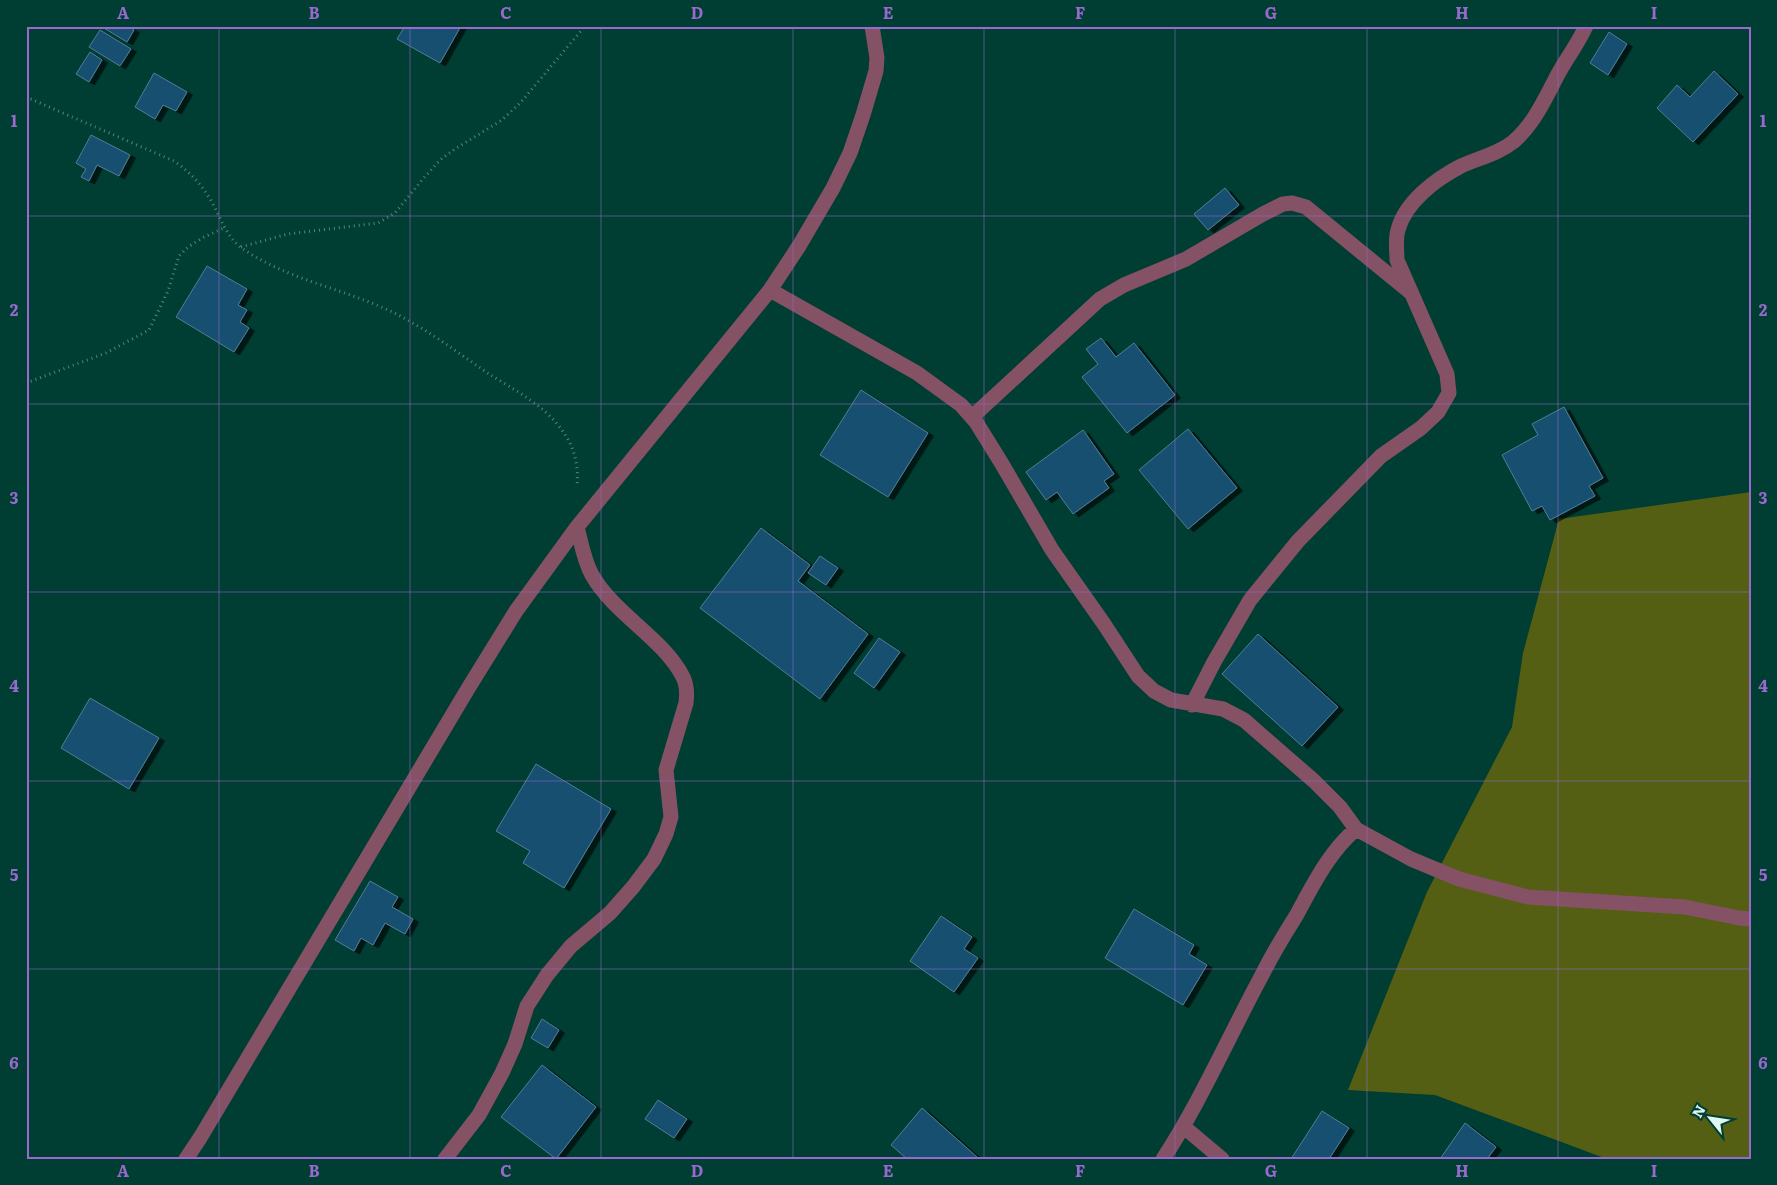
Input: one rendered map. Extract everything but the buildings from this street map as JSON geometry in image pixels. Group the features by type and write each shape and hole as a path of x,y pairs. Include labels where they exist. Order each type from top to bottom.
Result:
{"street":[{"path":"186,1159 516,611 577,527 770,290 799,246 834,188 864,115 876,71 877,58 872,26"},
{"path":"1192,705 1214,662 1250,600 1298,541 1381,456 1421,428 1438,412 1446,398 1449,386 1447,374 1397,260 1398,228 1419,196 1460,167 1513,141 1532,121 1586,26"},
{"path":"972,417 1100,299 1124,286 1186,259 1283,204 1292,203 1306,207 1410,292"},
{"path":"770,290 917,373 961,405 972,417 1002,464 1052,550 1138,676 1154,691 1171,700 1223,709 1244,720 1314,781 1340,807 1356,829 1411,859 1459,879 1528,897 1685,906 1751,919"},
{"path":"445,1159 484,1106 502,1072 527,1006 542,982 571,946 610,913 645,872 662,842 671,817 666,770 686,703 687,693 683,678 667,654 614,605 591,574 577,527"},
{"path":"1163,1159 1184,1127 1262,973 1330,858 1346,837 1356,829"},
{"path":"1184,1127 1222,1159"}],"path":[{"path":"240,247 288,234 378,223 395,213 440,160 502,120 521,102 584,26"},
{"path":"26,97 174,161 200,184 213,203 224,228 240,247 282,271 388,310 425,331 551,416 562,429 575,457 578,476 577,527"},
{"path":"26,383 106,353 148,330 168,291 179,256 188,247 204,237 224,228"}],"green space":[{"path":"1751,492 1751,1159 1607,1159 1435,1095 1348,1090 1427,892 1512,727 1523,653 1559,519"}]}
